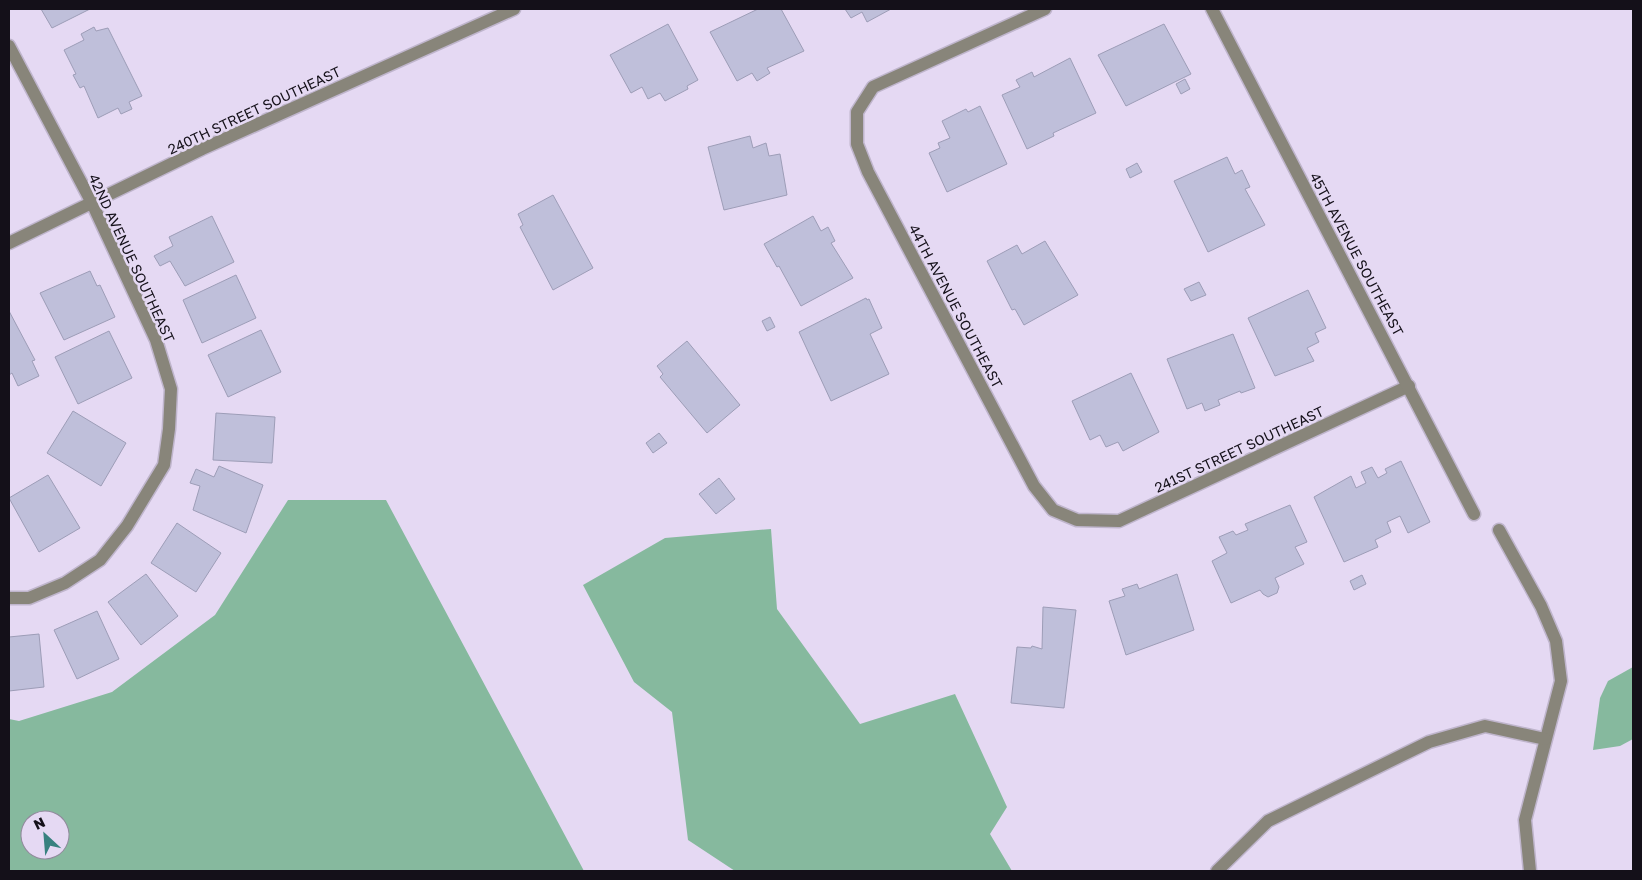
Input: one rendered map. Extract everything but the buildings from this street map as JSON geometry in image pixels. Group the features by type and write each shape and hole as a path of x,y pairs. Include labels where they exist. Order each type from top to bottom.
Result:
{"street":[{"name":"240TH STREET SOUTHEAST","path":"9,243 202,149 514,9"},
{"name":"44TH AVENUE SOUTHEAST","path":"1045,9 873,87 858,112 856,144 868,172 1034,486 1053,510 1077,520"},
{"name":"45TH AVENUE SOUTHEAST","path":"1212,9 1474,514"},
{"name":"42ND AVENUE SOUTHEAST","path":"9,46 92,203 156,340 172,389 170,429 164,465 128,526 100,560 65,583 29,598 9,598"},
{"name":"241ST STREET SOUTHEAST","path":"1077,520 1119,522 1409,386"},
{"path":"1499,530 1542,606 1556,641 1560,689 1545,739 1525,820 1530,871"},
{"path":"1217,871 1268,821 1429,742 1485,726 1545,739"}],"green space":[{"path":"288,500 386,500 584,871 9,871 9,719 19,721 112,692 215,615"},
{"path":"771,529 777,609 860,724 955,694 1007,807 990,834 1012,871 735,871 688,840 672,712 634,682 583,585 665,538"},
{"path":"1633,667 1633,739 1620,746 1593,750 1600,698 1608,681"}]}
